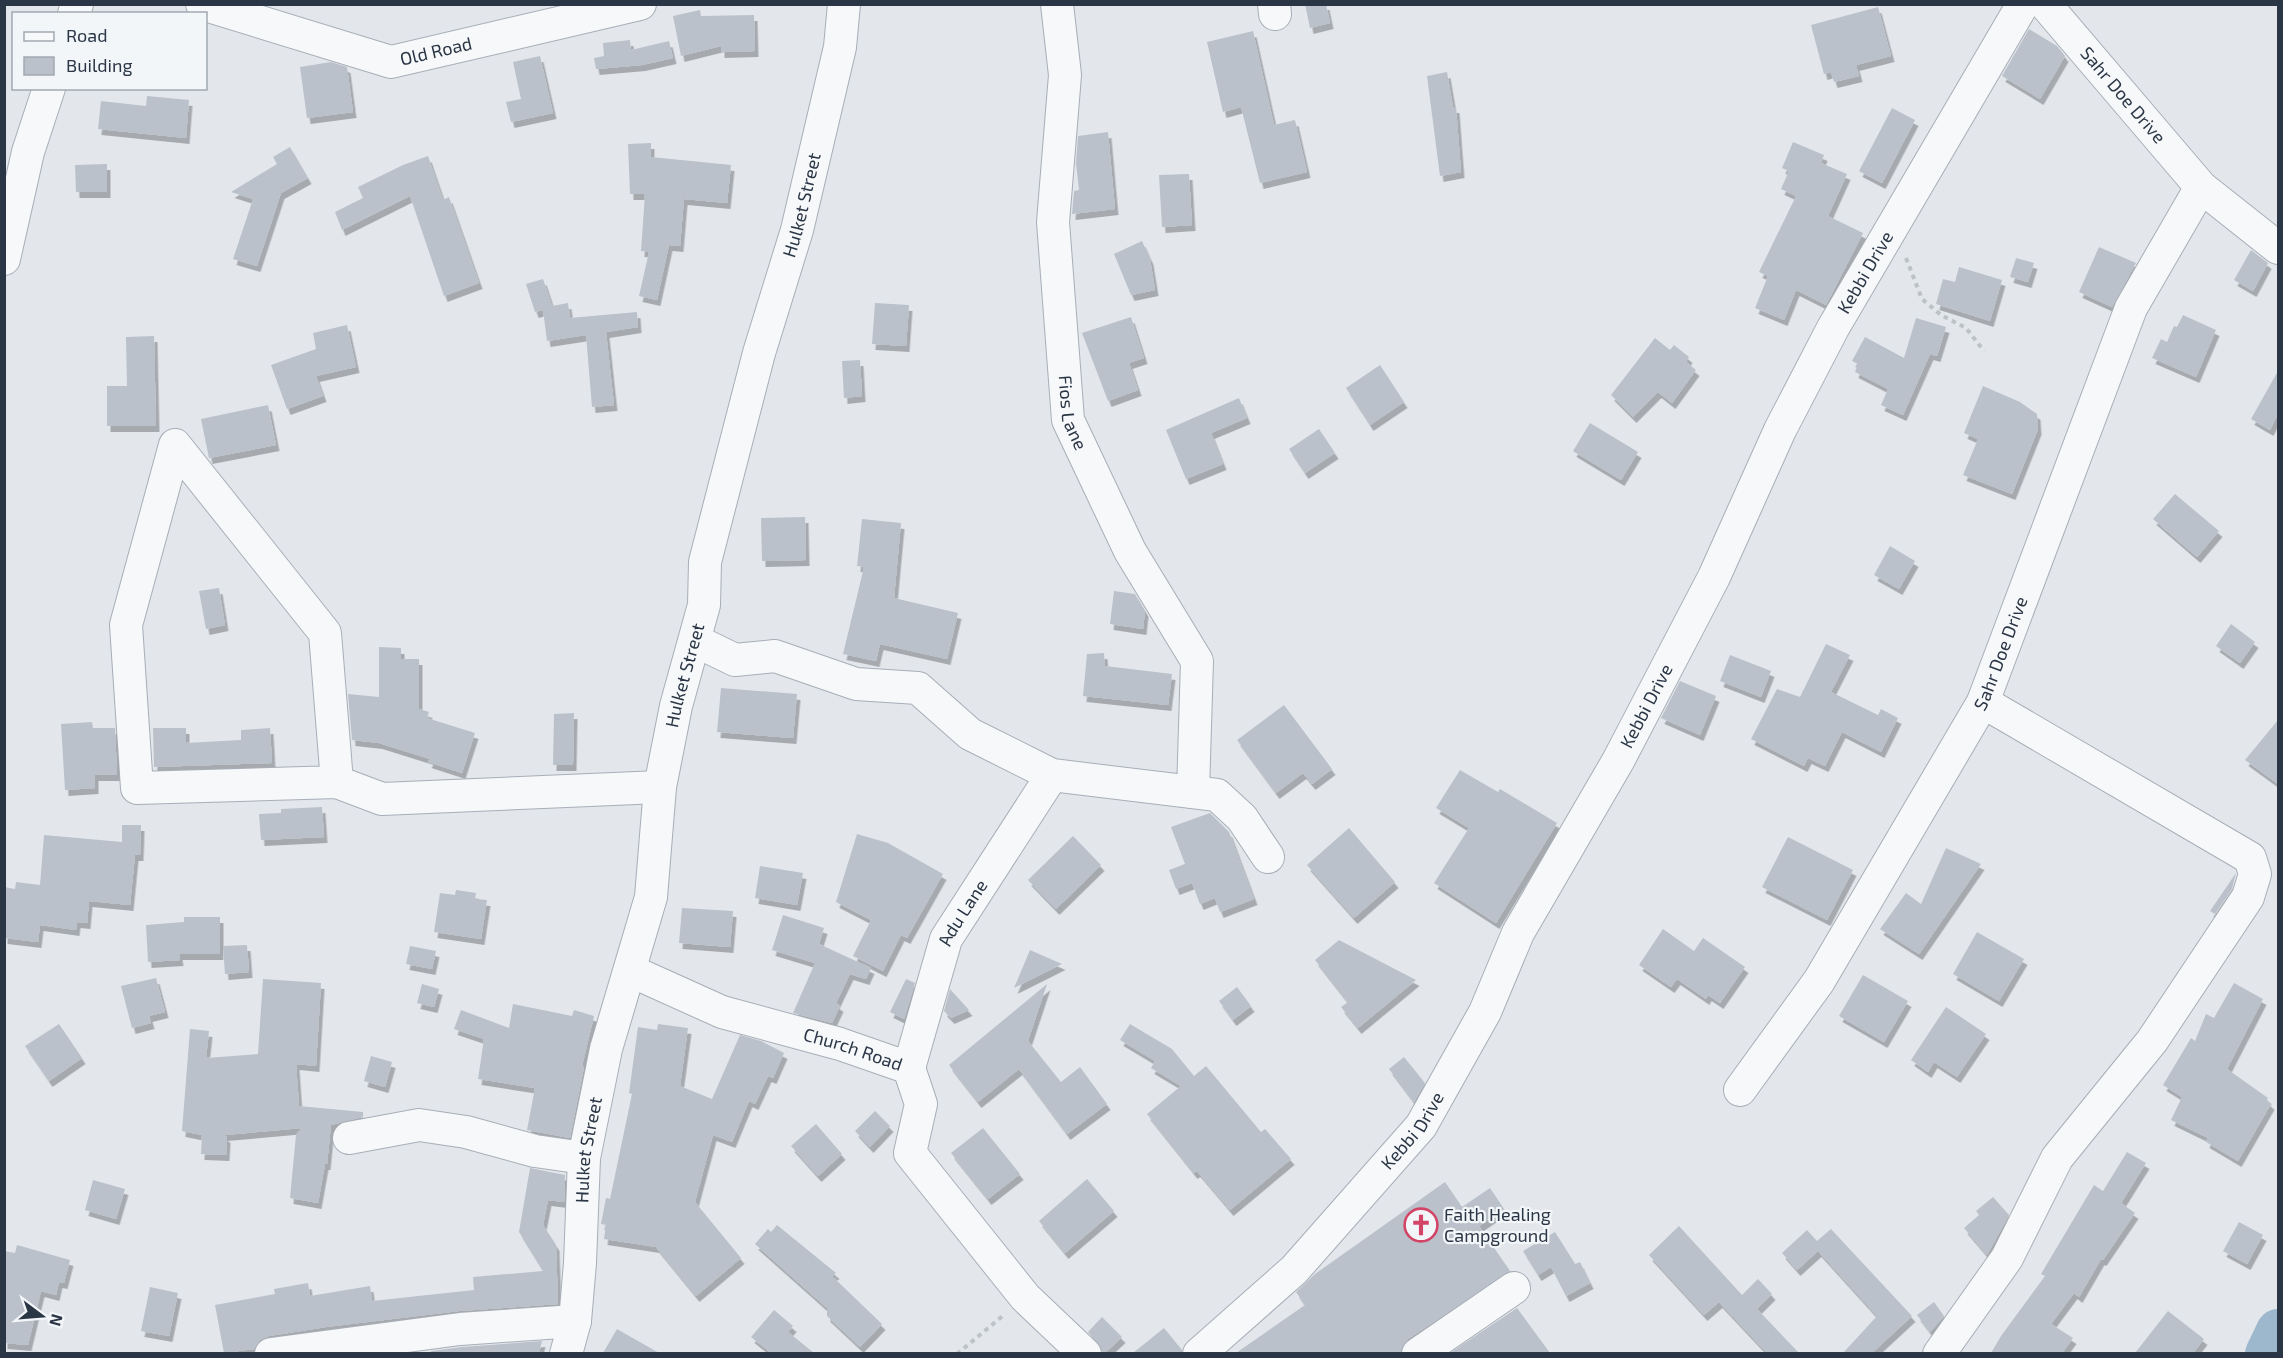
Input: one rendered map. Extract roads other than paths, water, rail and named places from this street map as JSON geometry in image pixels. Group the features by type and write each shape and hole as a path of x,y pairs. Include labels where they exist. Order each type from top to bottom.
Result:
{"street":[{"name":"Old Road","path":"202,4 391,62 640,4"},
{"name":"Hulket Street","path":"566,1353 575,1321 584,1158 606,1049 631,971 651,897 660,787 676,706 696,641 704,605 705,562 759,353 797,230 840,47 844,4"},
{"name":"Fios Lane","path":"1057,4 1065,75 1053,222 1068,420 1130,551 1197,661 1193,792"},
{"name":"Kebbi Drive","path":"1199,1353 1294,1270 1421,1126 1485,1012 1518,933 1618,761 1714,577 1780,430 1833,328 2023,4"},
{"name":"Sahr Doe Drive","path":"2044,4 2201,187 2278,248"},
{"path":"4,259 28,152 48,90"},
{"name":"Sahr Doe Drive","path":"1740,1090 1819,981 1983,702 2131,308 2201,187"},
{"path":"337,782 325,633 175,445 126,625 137,788 337,782 382,799 660,787"},
{"path":"696,641 735,660 775,656 856,684 918,688 970,734 1052,775 1217,795 1242,818 1268,857"},
{"path":"1939,1353 2007,1258 2057,1158 2152,1041 2248,897 2255,874 2250,858 1983,702"},
{"name":"Adu Lane","path":"909,1068 946,939 1052,775"},
{"name":"Church Road","path":"631,971 722,1012 840,1044 909,1068 921,1104 910,1153 1025,1297 1086,1353"},
{"path":"350,1138 419,1125 466,1132 535,1151 584,1158"},
{"path":"1419,1353 1514,1288"},
{"path":"271,1353 460,1329 575,1321"}],"waterway":[{"path":"2267,1354 2278,1331"}],"place":[{"name":"Faith Healing Campground","path":"1421,1225"}]}
